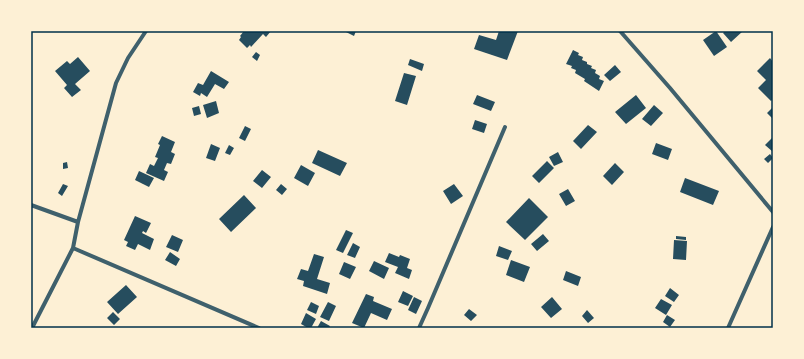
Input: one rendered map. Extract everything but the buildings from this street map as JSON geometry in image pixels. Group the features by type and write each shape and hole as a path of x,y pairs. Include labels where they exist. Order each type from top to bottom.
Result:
{"street":[{"path":"32,328 73,248 78,222 116,83 128,58 146,31"},
{"path":"620,31 670,88 773,212"},
{"path":"419,328 505,127"},
{"path":"31,205 78,222"},
{"path":"728,328 773,227"},
{"path":"73,248 259,328"}]}
